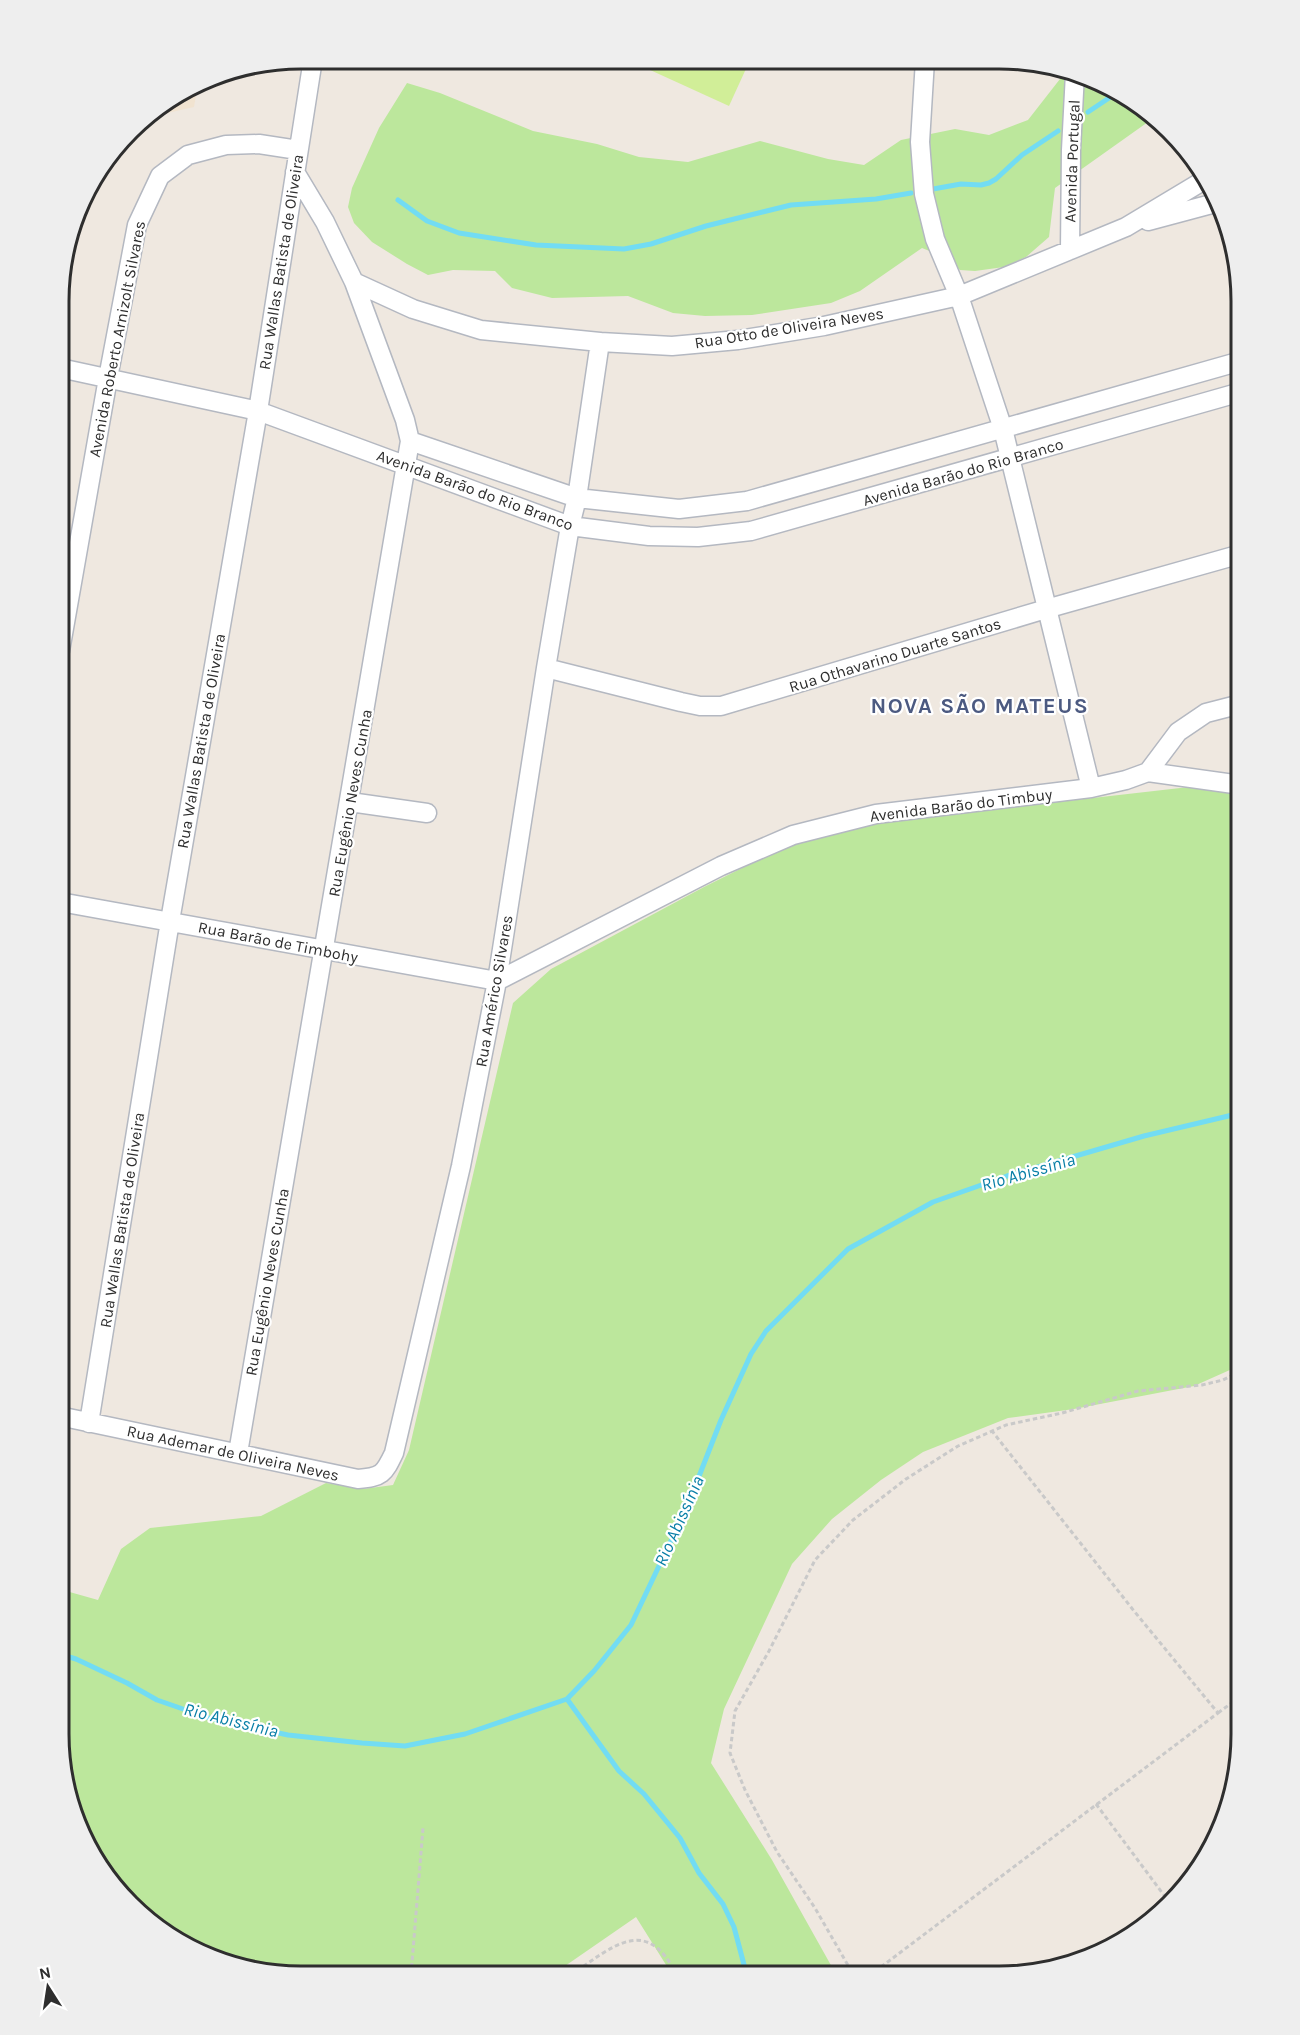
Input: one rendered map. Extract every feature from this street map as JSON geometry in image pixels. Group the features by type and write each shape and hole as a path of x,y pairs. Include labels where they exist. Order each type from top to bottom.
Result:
{"street":[{"name":"Rua Wallas Batista de Oliveira","path":"89,1423 170,921 258,411 311,69"},
{"path":"924,69 920,142 924,194 934,239 959,296 1003,429 1091,788"},
{"name":"Avenida Portugal","path":"1070,250 1075,82"},
{"name":"Avenida Roberto Arnizolt Silvares","path":"69,600 137,225 160,176 188,155 226,145 259,144 298,150"},
{"name":"Rua Eugênio Neves Cunha","path":"238,1453 410,441 405,420 354,282 325,222 295,172"},
{"name":"Rua Otto de Oliveira Neves","path":"354,282 413,309 481,330 600,342 672,346 738,340 824,326 959,296 1125,227 1199,183"},
{"path":"1125,227 1210,205"},
{"name":"Rua Américo Silvares","path":"394,1453 461,1166 497,981 546,668 570,526 577,498 600,342"},
{"name":"Avenida Barão do Rio Branco","path":"410,441 577,498 679,509 747,501 1231,365"},
{"name":"Avenida Barão do Rio Branco","path":"69,370 258,411 570,526 658,536 698,537 751,531 1231,395"},
{"path":"747,501 751,531"},
{"name":"Rua Othavarino Duarte Santos","path":"546,668 681,702 700,706 721,706 1046,609 1231,557"},
{"path":"1148,771 1178,732 1206,713 1231,707"},
{"name":"Avenida Barão do Timbuy","path":"497,981 721,866 793,835 876,814 1091,788 1126,780 1148,771 1231,783"},
{"path":"350,802 427,813"},
{"name":"Rua Barão de Timbohy","path":"69,904 497,981"},
{"name":"Rua Ademar de Oliveira Neves","path":"69,1418 358,1479 375,1478 386,1470 394,1453"}],"path":[{"path":"848,1966 815,1908 777,1852 745,1790 730,1752 735,1711 770,1651 815,1560 853,1520 906,1479 958,1446 1006,1425 1062,1413 1138,1391 1202,1385 1231,1376"},
{"path":"992,1431 1218,1713"},
{"path":"882,1966 1231,1703"},
{"path":"1096,1804 1165,1896"},
{"path":"412,1966 423,1828"},
{"path":"584,1966 610,1948 636,1939 652,1944 670,1960 673,1966"}],"shaded area":[{"path":"196,94 194,107 164,114"}],"green space":[{"path":"648,69 746,69 729,106"},
{"path":"1061,78 1115,100 1147,123 1055,188 1049,237 1026,257 1004,267 975,271 960,270 947,258 922,248 860,291 831,303 752,315 705,316 673,313 628,296 552,298 512,288 495,271 453,270 428,275 372,242 354,223 348,207 352,188 379,128 407,83 440,93 533,131 597,144 639,157 688,162 760,141 828,159 864,165 901,140 955,129 989,135 1028,120"},
{"path":"1189,787 1231,792 1231,1369 1194,1386 1074,1409 1008,1418 923,1452 881,1480 832,1519 792,1564 724,1709 711,1763 772,1860 831,1966 667,1966 636,1917 565,1966 286,1966 256,1962 227,1954 172,1927 137,1898 117,1875 100,1850 81,1808 73,1779 69,1749 69,1592 98,1600 121,1549 150,1528 261,1516 326,1483 363,1489 393,1485 409,1450 513,1003 551,969 772,853 833,831 882,822"}],"waterway":[{"path":"1088,112 1110,97"},
{"path":"933,189 961,184 989,183 1022,155 1058,131"},
{"path":"398,200 427,221 459,233 536,245 624,249 651,244 706,226 791,205 876,199 911,193"},
{"name":"Rio Abissínia","path":"69,1657 127,1683 157,1700 209,1718 288,1735 362,1743 405,1746 465,1734 567,1699 594,1671 631,1625 687,1507 721,1420 751,1354 766,1331 848,1249 933,1202 1007,1176 1144,1136 1231,1115"},
{"path":"567,1699 619,1771 644,1794 680,1838 699,1873 723,1904 734,1927 744,1966"}],"district":[{"name":"NOVA SÃO MATEUS","path":"980,706"}]}
